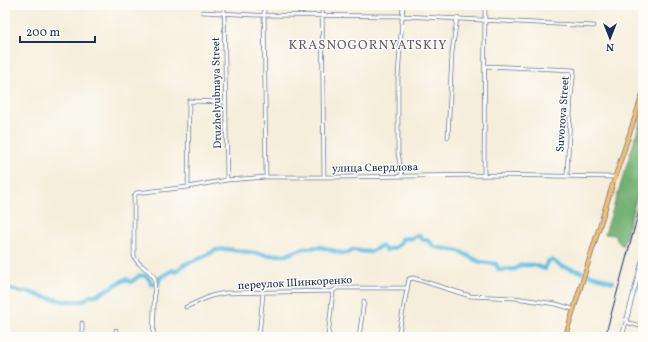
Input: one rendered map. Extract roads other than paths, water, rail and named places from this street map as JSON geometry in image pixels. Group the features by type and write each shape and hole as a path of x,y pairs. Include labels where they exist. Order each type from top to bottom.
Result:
{"main road":[{"path":"565,337 588,260 643,93"}],"street":[{"name":"Druzhelyubnaya Street","path":"224,5 227,180"},
{"path":"264,5 266,177"},
{"path":"322,5 324,177"},
{"path":"402,176 398,153 398,77 403,5"},
{"path":"484,175 485,5"},
{"path":"203,12 264,15 403,16 485,19 594,26"},
{"path":"448,137 452,52 457,18"},
{"name":"Suvorova Street","path":"485,66 574,70 567,175"},
{"path":"188,187 188,101 225,102"},
{"name":"улица Свердлова","path":"153,337 156,288 154,276 137,262 134,256 134,197 136,193 188,187 227,180 266,177 567,175 615,177"},
{"path":"622,337 643,257"},
{"path":"398,337 409,279 413,278 470,296 522,299 556,304 573,309"},
{"name":"переулок Шинкоренко","path":"186,307 211,296 225,294 333,291 337,288 407,288"},
{"path":"328,337 333,291"},
{"path":"259,337 263,293"},
{"path":"359,337 364,301"},
{"path":"626,322 643,327"},
{"path":"82,323 82,337"},
{"path":"116,330 116,337"}],"waterway":[{"path":"5,289 30,292 40,296 64,301 83,301 90,296 99,294 126,279 131,282 139,276 147,277 151,284 158,284 160,278 173,270 176,272 183,265 216,250 227,249 268,255 286,255 304,248 321,247 341,253 348,253 352,250 370,252 381,246 386,250 394,248 401,243 401,239 412,238 419,235 422,239 427,240 435,247 459,251 480,262 496,264 499,270 515,269 521,265 534,265 545,269 547,262 552,260 561,266 582,272"},
{"path":"588,274 613,282"},
{"path":"638,288 643,284"}],"railway":[{"path":"605,337 643,196"}],"district":[{"name":"KRASNOGORNYATSKIY","path":"368,44"}]}
